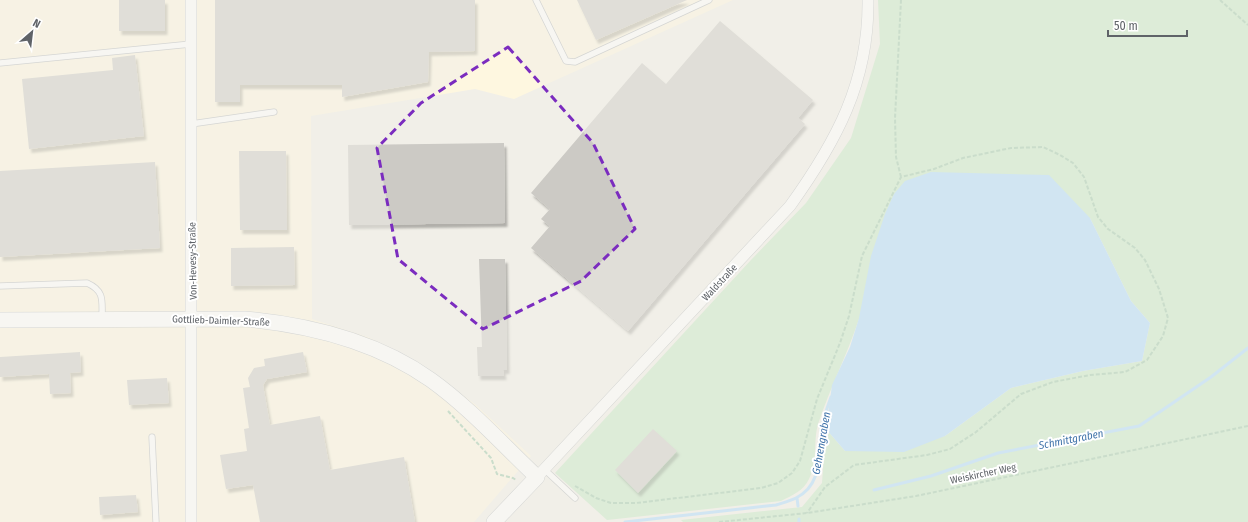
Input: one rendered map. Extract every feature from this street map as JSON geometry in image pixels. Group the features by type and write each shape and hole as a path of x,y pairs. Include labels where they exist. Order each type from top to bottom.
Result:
{"street":[{"name":"Von-Hevesy-Straße","path":"191,0 191,522"},
{"name":"Waldstraße","path":"494,522 790,206 807,182 843,121 856,88 864,48 868,0"},
{"name":"Gottlieb-Daimler-Straße","path":"0,320 192,318 245,319 286,323 349,339 403,363 431,380 540,473"}],"lane":[{"path":"536,0 566,61 575,62 708,0"},
{"path":"0,63 191,44"},
{"path":"191,124 274,112"},
{"path":"0,286 86,284 96,287 102,296 102,319"},
{"path":"152,437 156,522"},
{"path":"540,473 563,487 575,498"}],"path":[{"path":"563,487 574,486 596,498 611,503 636,503 760,488 778,483 792,473 800,461 817,399 845,329 862,256 901,176 896,158 895,118 901,0"},
{"path":"1220,0 1248,25"},
{"path":"807,513 825,487 854,465 927,455 950,449 976,432 1021,394 1053,382 1090,375 1125,372 1147,360 1163,336 1168,318 1159,289 1145,260 1136,248 1108,229 1098,217 1084,176 1073,163 1067,159 1043,148 1011,148 963,158 934,169 901,176"},
{"path":"446,409 491,458 497,474 513,478 525,489"},
{"name":"Weiskircher Weg","path":"719,522 807,513 916,496 1248,426"},
{"path":"754,518 758,522"}],"highlighted area":[{"path":"508,47 593,143 635,229 581,281 483,329 398,259 377,148 421,103"}],"shaded area":[{"path":"0,0 733,0 514,99 475,89 311,116 312,319 368,337 404,355 434,373 476,405 531,456 474,522 0,522"}],"green space":[{"path":"878,0 1248,0 1248,522 683,522 681,520 802,507 822,483 826,429 845,451 945,436 1011,388 1083,371 1142,361 1150,323 1131,301 1090,218 859,319 818,424 814,466 812,472 807,483 794,495 781,501 607,520 555,473 751,260 806,203 851,138 880,44"}],"water":[{"path":"931,172 1049,175 1090,218 1131,301 1150,323 1142,361 1083,371 1011,388 945,436 904,452 845,451 826,429 832,385 850,347 859,318 871,256 885,214 894,194 905,181"}],"building":[{"path":"119,0 165,0 165,31 119,31"},
{"path":"215,0 475,0 475,51 429,52 428,82 342,97 342,85 240,85 240,102 215,102"},
{"path":"577,0 687,0 596,40"},
{"path":"720,21 813,100 798,118 805,124 628,331 531,248 550,226 541,219 550,209 531,193 642,63 666,84"},
{"path":"135,55 144,136 29,149 22,79 113,70 112,58"},
{"path":"504,143 505,223 349,225 348,145"},
{"path":"239,151 286,151 287,230 240,230"},
{"path":"155,162 160,248 0,257 0,171"},
{"path":"294,247 295,285 231,286 231,248"},
{"path":"479,259 505,259 507,370 503,370 504,376 478,376 477,347 482,347"},
{"path":"80,352 81,372 70,373 71,393 50,394 49,374 0,377 0,357"},
{"path":"303,352 307,372 267,379 263,385 270,425 320,416 330,470 404,457 415,522 260,522 253,485 226,489 220,455 247,451 244,429 249,428 243,388 250,387 248,378 254,368 265,366 264,359"},
{"path":"167,378 169,403 129,405 127,380"},
{"path":"653,429 677,451 638,493 615,470"},
{"path":"136,495 138,512 100,515 99,497"}],"waterway":[{"name":"Schmittgraben","path":"874,490 931,476 998,453 1139,426 1211,377 1248,348"},
{"name":"Gehrengraben","path":"625,522 776,505 796,498 805,492 815,477 818,468 821,430 831,397"},
{"name":"Gehrengraben","path":"797,498 798,506"}]}
